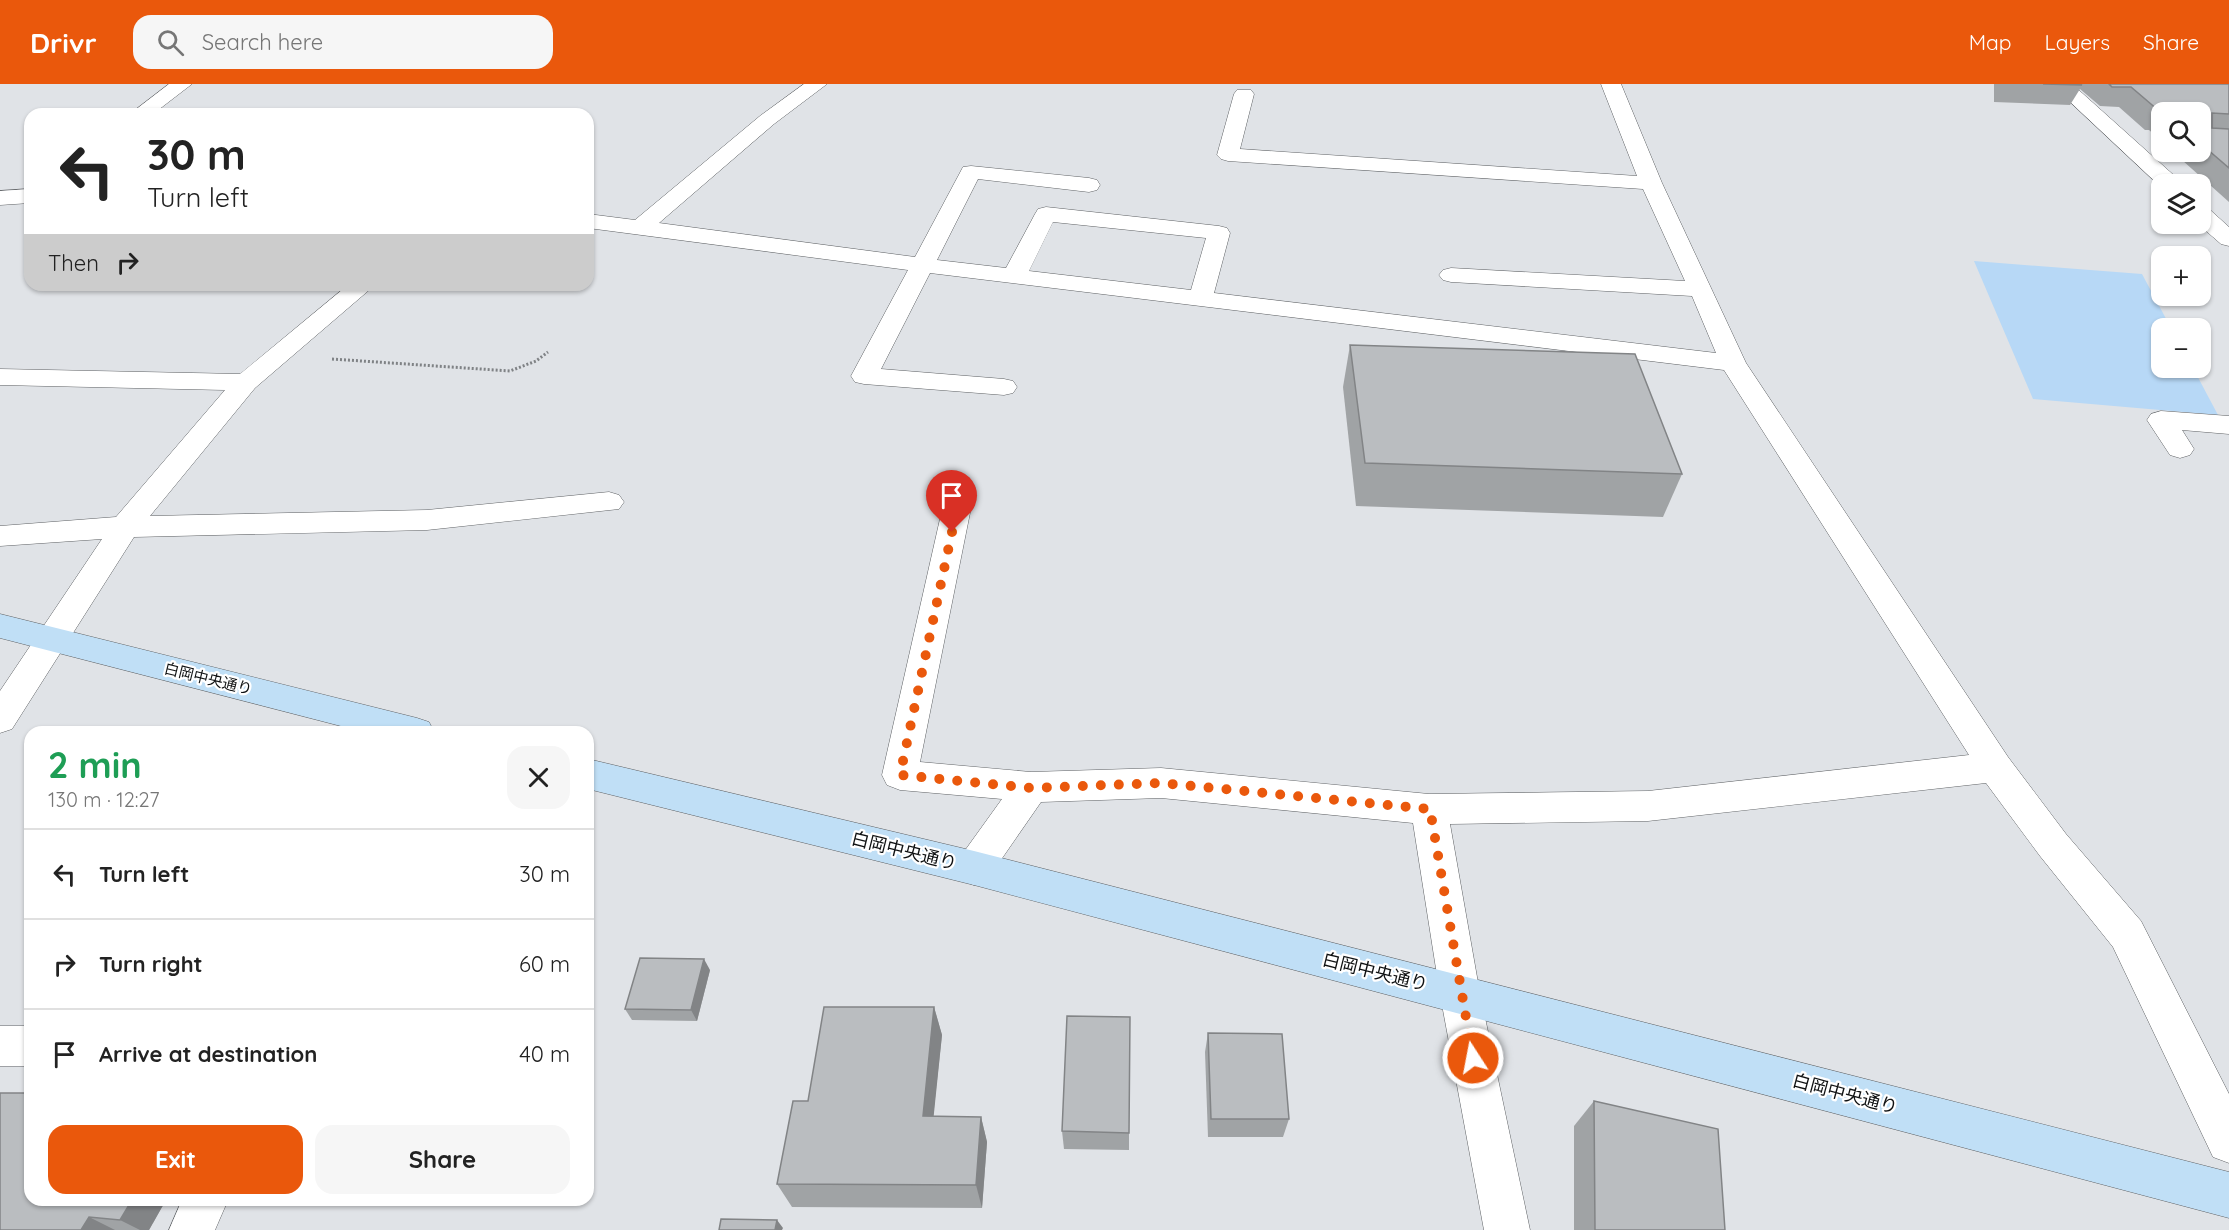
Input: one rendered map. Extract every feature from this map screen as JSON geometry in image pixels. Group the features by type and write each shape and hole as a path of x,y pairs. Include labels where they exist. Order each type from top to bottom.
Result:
{"street":[{"path":"148,108 182,84"},
{"path":"640,228 767,120 817,84"},
{"path":"1611,84 1651,183 1733,363 1995,767 2053,845 2127,934 2229,1141"},
{"path":"2061,84 2159,174"},
{"path":"1244,94 1228,155 1651,183"},
{"path":"2122,140 2151,141"},
{"path":"1004,387 864,376 971,172 1089,185"},
{"path":"0,198 24,196"},
{"path":"1014,276 1046,214 1219,233 1200,300"},
{"path":"594,222 1200,300 1733,363"},
{"path":"2211,223 2229,239"},
{"path":"1451,275 1701,289"},
{"path":"0,719 125,527 246,382 356,291"},
{"path":"0,377 246,382"},
{"path":"2180,449 2162,420 2229,424"},
{"path":"961,488 900,775 1031,788 1161,783 1430,809 1648,806 1995,767"},
{"path":"0,536 125,527 427,520 609,502"},
{"name":"白岡中央通り","path":"0,626 391,726"},
{"name":"白岡中央通り","path":"594,775 974,868 2229,1195"},
{"path":"974,868 1031,788"},
{"path":"1430,809 1460,994 1507,1230"},
{"path":"0,1046 24,1046"},
{"path":"192,1230 202,1206"}],"path":[{"path":"278,356 510,371 536,361 548,352"}],"shaded area":[{"path":"1974,261 2142,274 2151,291 2151,306 2159,306 2166,318 2151,318 2151,378 2198,378 2218,415 2033,399"}],"building":[{"path":"2109,84 2229,84 2229,114 2212,113 2212,128 2229,129 2229,168 2211,152 2211,102 2151,102 2151,104 2131,87 2112,87"},
{"path":"1350,345 1635,354 1682,474 1365,463"},
{"path":"640,958 704,959 691,1010 625,1009"},
{"path":"824,1007 934,1007 923,1116 981,1117 976,1185 777,1184 793,1101 808,1101"},
{"path":"1067,1016 1130,1017 1129,1133 1062,1131"},
{"path":"1208,1033 1282,1034 1289,1119 1211,1119"},
{"path":"0,1093 24,1093 24,1206 128,1206 120,1220 89,1217 81,1230 0,1230"},
{"path":"1594,1101 1718,1129 1725,1230 1595,1230"},
{"path":"721,1219 777,1220 775,1230 719,1230"}],"route":[{"path":"952,532 900,775 1031,788 1161,783 1430,809 1460,994 1473,1058"}]}
